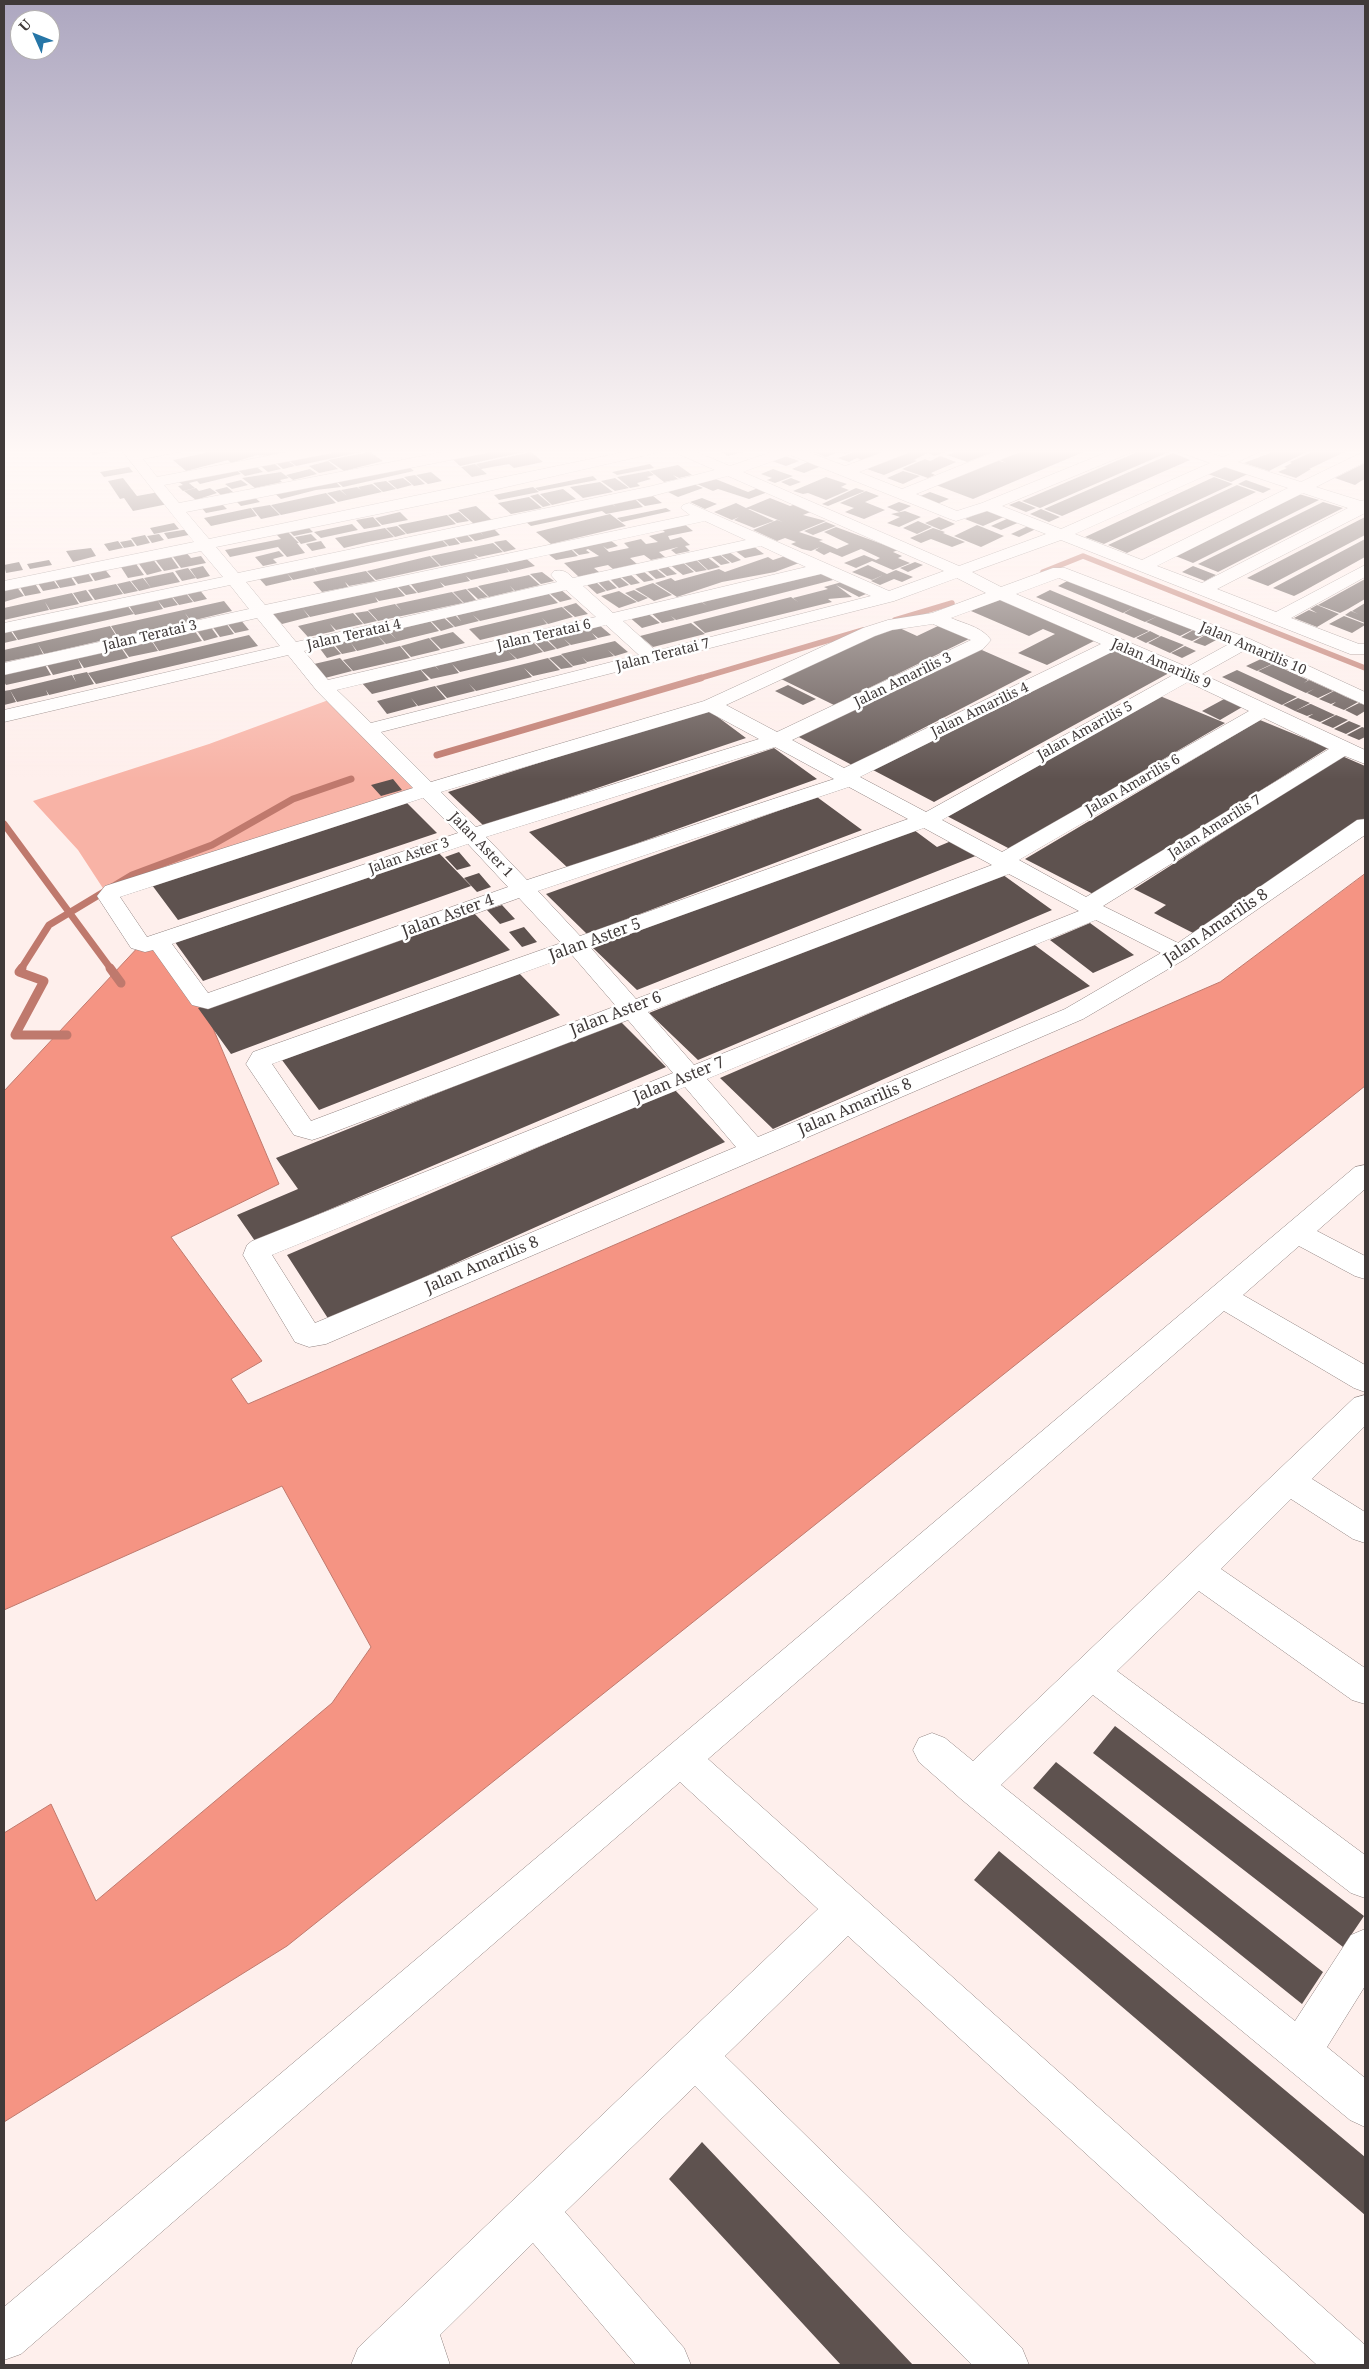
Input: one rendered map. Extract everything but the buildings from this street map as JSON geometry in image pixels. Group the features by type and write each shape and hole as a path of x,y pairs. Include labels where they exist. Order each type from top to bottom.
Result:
{"street":[{"path":"4,586 138,559"},
{"name":"Jalan Aster 1","path":"216,559 262,611 324,687 472,835 577,946 754,1150"},
{"path":"4,628 334,559"},
{"name":"Jalan Teratai 3","path":"4,669 262,611 509,559"},
{"path":"541,559 652,657"},
{"name":"Jalan Teratai 4","path":"4,716 684,559"},
{"path":"802,559 888,597"},
{"name":"Jalan Amarilis 9","path":"929,559 1001,594 1187,674 1365,758"},
{"name":"Jalan Teratai 7","path":"366,730 888,597 993,559"},
{"path":"1120,559 1357,650 1365,650"},
{"path":"1142,567 1159,559"},
{"path":"1202,590 1263,559"},
{"name":"Jalan Teratai 6","path":"324,687 823,568"},
{"path":"1276,618 1365,570"},
{"name":"Jalan Amarilis 10","path":"158,941 145,945 138,943 108,896 109,893 427,790 711,705 869,632 888,625 935,618 1061,572 1244,643 1365,698"},
{"name":"Jalan Amarilis 3","path":"777,740 976,645 982,640 975,634 935,618"},
{"name":"Jalan Amarilis 5","path":"926,820 1244,643"},
{"name":"Jalan Amarilis 4","path":"848,778 1114,644"},
{"path":"711,705 1179,954"},
{"name":"Jalan Amarilis 6","path":"1006,863 1264,710"},
{"name":"Jalan Aster 3","path":"158,941 472,835 777,740"},
{"name":"Jalan Amarilis 7","path":"1092,909 1344,748"},
{"name":"Jalan Aster 4","path":"158,941 201,1000 208,1001 523,889 848,778"},
{"name":"Jalan Aster 5","path":"262,1058 926,820"},
{"name":"Jalan Amarilis 8","path":"315,1336 1074,1014 1179,954 1365,824"},
{"name":"Jalan Aster 6","path":"262,1058 259,1064 304,1129 312,1131 1006,863"},
{"name":"Jalan Aster 7","path":"315,1336 306,1334 257,1255 257,1252 262,1248 690,1075 1092,909"},
{"path":"4,2337 1365,1174"},
{"path":"1298,1233 1365,1269"},
{"path":"1222,1296 1365,1380"},
{"path":"974,1786 1365,1407"},
{"path":"1288,1480 1365,1529"},
{"path":"1196,1570 1365,1688"},
{"path":"1091,1672 1365,1880"},
{"path":"932,1750 1365,2104"},
{"path":"681,1760 1352,2365"},
{"path":"375,2365 420,2346 535,2211 847,1909"},
{"path":"1300,2051 1365,1949"},
{"path":"695,2056 1006,2365"},
{"path":"535,2211 667,2365"}],"shaded area":[{"path":"334,698 427,790 108,896 78,850 33,801 209,744"},
{"path":"1365,874 1365,1086 287,1946 4,2122 4,1833 51,1804 96,1901 332,1703 371,1647 282,1486 4,1610 4,1091 141,944 158,941 201,1000 279,1184 171,1237 262,1361 231,1379 248,1404 1220,982"}],"waterway":[{"path":"1043,572 1077,559"},
{"path":"1089,559 1365,668"},
{"path":"895,620 952,603"},
{"path":"697,679 863,630"},
{"path":"437,755 701,678"},
{"path":"69,913 132,875 212,845 293,799 351,779"},
{"path":"4,824 69,913"},
{"path":"21,969 49,925 69,913"},
{"path":"69,913 111,969"},
{"path":"22,968 19,972 44,981 15,1035 67,1035"},
{"path":"110,968 121,983"}]}
